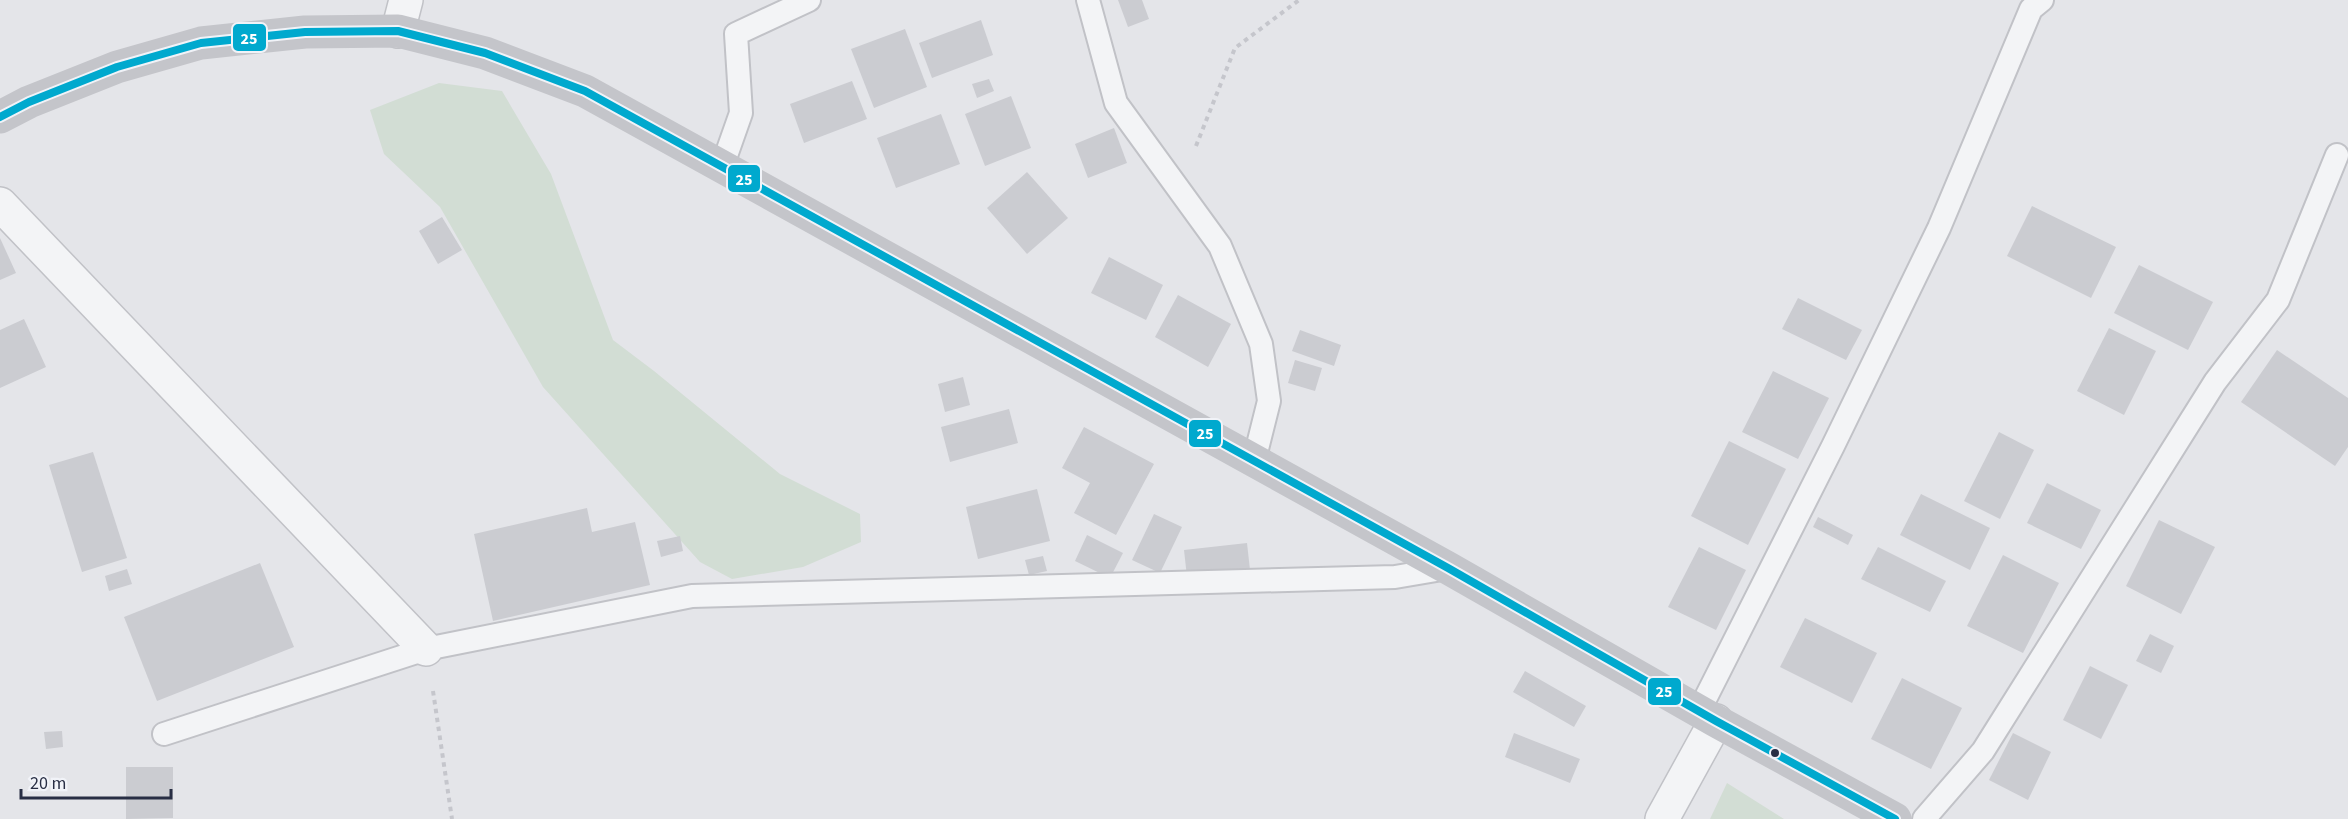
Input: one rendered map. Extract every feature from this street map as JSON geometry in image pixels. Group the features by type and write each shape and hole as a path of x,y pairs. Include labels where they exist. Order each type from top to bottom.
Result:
{"street":[{"path":"398,31 406,0"},
{"path":"0,117 29,102 117,67 201,43 305,32 398,31 485,53 585,91 1448,568 1895,819"},
{"path":"0,204 426,649"},
{"path":"1662,819 1708,716"}],"lane":[{"path":"722,167 741,113 736,34 809,0"},
{"path":"1088,0 1116,103 1220,246 1262,344 1269,401 1254,461"},
{"path":"1708,716 1833,446 1939,228 2031,9 2042,0"},
{"path":"1924,819 1983,751 2215,382 2278,300 2337,155"},
{"path":"164,734 426,649 692,596 1395,577 1448,568"}],"path":[{"path":"1182,193 1201,130 1235,48 1299,0"},
{"path":"426,649 452,819"}],"shaded area":[{"path":"439,83 502,91 551,174 613,340 780,474 860,514 861,542 803,567 732,579 700,562 543,387 440,207 384,154 370,110"},
{"path":"1727,783 1784,819 1710,819"}],"building":[{"path":"1118,0 1142,0 1149,19 1128,27"},
{"path":"981,20 993,55 932,78 919,43"},
{"path":"905,29 927,87 874,108 851,49"},
{"path":"989,79 994,91 977,98 972,84"},
{"path":"852,81 867,119 804,143 790,104"},
{"path":"1011,96 1031,148 985,166 965,114"},
{"path":"941,114 960,164 896,188 877,138"},
{"path":"1114,128 1127,163 1088,178 1075,144"},
{"path":"1027,172 1068,218 1027,254 987,208"},
{"path":"2032,206 2116,247 2091,298 2007,256"},
{"path":"442,217 462,250 438,264 419,231"},
{"path":"0,238 16,273 0,280"},
{"path":"1109,257 1163,285 1146,320 1091,293"},
{"path":"2139,265 2213,302 2188,350 2114,313"},
{"path":"1178,295 1231,324 1208,367 1155,337"},
{"path":"1798,298 1862,330 1846,360 1782,329"},
{"path":"24,319 46,367 0,388 0,330"},
{"path":"2109,328 2156,351 2124,415 2077,391"},
{"path":"1300,330 1341,345 1334,366 1292,351"},
{"path":"2277,350 2348,398 2348,447 2335,466 2241,402"},
{"path":"1295,360 1322,368 1315,391 1288,383"},
{"path":"1773,371 1829,398 1798,459 1742,432"},
{"path":"963,377 970,405 945,412 938,384"},
{"path":"1009,409 1018,443 950,462 941,427"},
{"path":"1084,427 1154,464 1116,535 1074,513 1090,483 1062,468"},
{"path":"1999,432 2034,450 2000,519 1964,501"},
{"path":"1729,441 1786,469 1748,545 1691,516"},
{"path":"93,452 127,558 82,572 49,465"},
{"path":"2047,483 2101,510 2081,549 2027,523"},
{"path":"1037,489 1050,541 978,559 966,507"},
{"path":"1921,494 1990,528 1970,570 1900,535"},
{"path":"587,508 592,532 635,522 650,585 493,621 474,534"},
{"path":"1154,514 1182,527 1160,573 1132,560"},
{"path":"1818,517 1853,535 1848,545 1813,527"},
{"path":"2159,520 2215,547 2181,614 2126,586"},
{"path":"1087,535 1123,553 1110,578 1075,561"},
{"path":"680,536 683,551 661,557 657,541"},
{"path":"1247,543 1250,570 1187,577 1184,550"},
{"path":"1699,547 1746,570 1716,630 1668,607"},
{"path":"1878,547 1946,581 1930,612 1861,579"},
{"path":"2003,555 2059,583 2023,653 1967,626"},
{"path":"1043,556 1047,571 1029,575 1025,560"},
{"path":"260,563 294,647 157,701 124,617"},
{"path":"127,569 132,584 109,591 105,576"},
{"path":"1805,618 1877,653 1852,703 1780,667"},
{"path":"2150,634 2174,646 2161,673 2136,661"},
{"path":"2090,666 2128,685 2101,739 2063,720"},
{"path":"1525,671 1586,706 1574,727 1513,692"},
{"path":"1902,678 1962,708 1931,769 1871,739"},
{"path":"62,731 63,747 46,749 44,732"},
{"path":"1514,733 1580,759 1570,783 1505,757"},
{"path":"2013,733 2051,752 2028,800 1989,780"},
{"path":"126,767 173,767 173,818 126,819"}],"transit line":[{"name":"25","path":"0,117 29,102 117,67 201,43 305,32 398,31 485,53 585,91 1448,568 1716,721 1895,819"}]}
